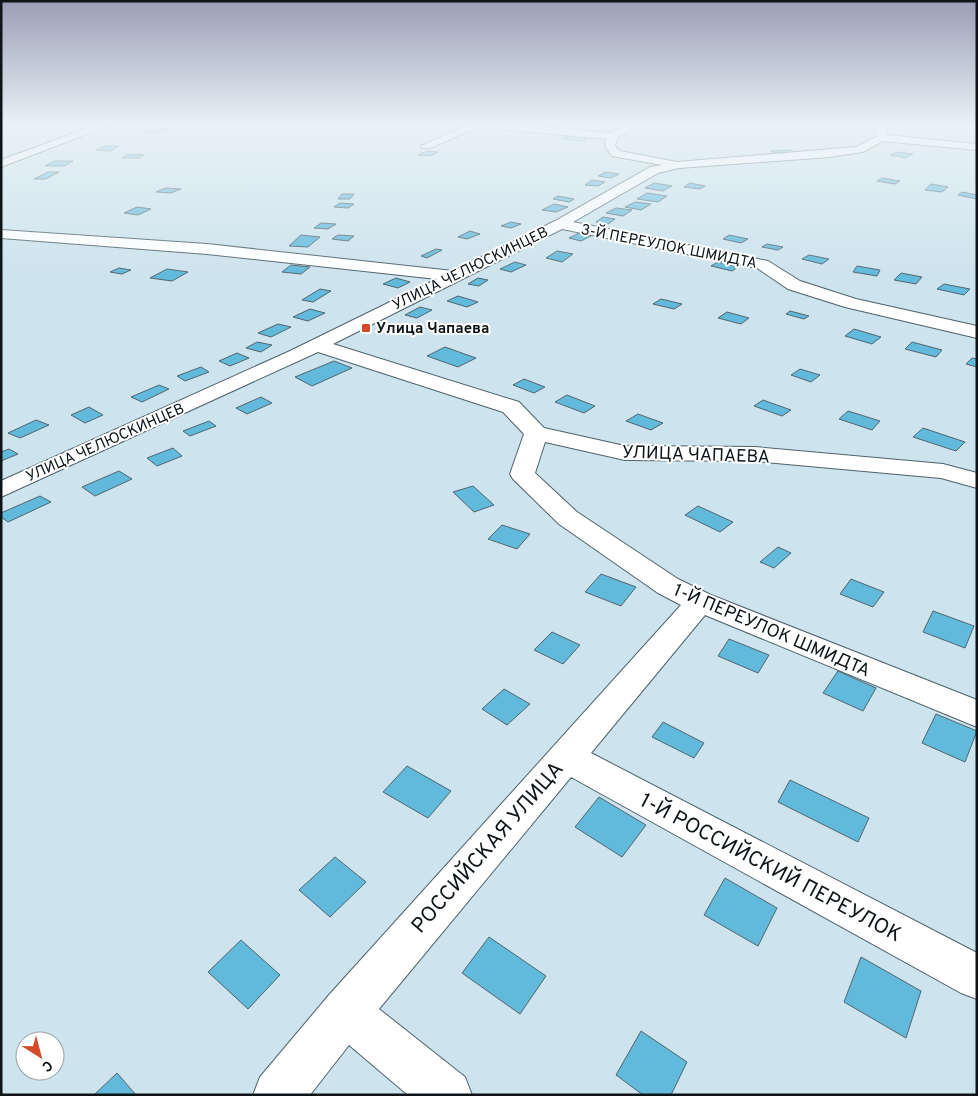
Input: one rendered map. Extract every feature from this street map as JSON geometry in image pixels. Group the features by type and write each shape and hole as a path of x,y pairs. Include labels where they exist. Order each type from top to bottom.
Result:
{"street":[{"name":"УЛИЦА ЧЕЛЮСКИНЦЕВ","path":"1,490 316,345 560,224 645,175"},
{"name":"3-Й ПЕРЕУЛОК ШМИДТА","path":"560,224 762,264 794,285 851,303 977,332"},
{"path":"1,234 207,249 455,276"},
{"path":"316,345 511,407 536,432"},
{"name":"УЛИЦА ЧАПАЕВА","path":"536,432 625,453 755,454 943,471 977,481"},
{"name":"1-Й ПЕРЕУЛОК ШМИДТА","path":"536,432 522,474 568,518 668,586 700,602 977,714"},
{"name":"РОССИЙСКАЯ УЛИЦА","path":"278,1095 346,1012 565,756 700,602"},
{"name":"1-Й РОССИЙСКИЙ ПЕРЕУЛОК","path":"565,756 977,977"},
{"path":"346,1012 447,1095"}],"building":[{"path":"42,175 53,175 46,179 34,179"},
{"path":"599,175 617,175 611,178 598,176"},
{"path":"882,178 900,181 895,184 877,181"},
{"path":"592,180 605,182 598,186 585,185"},
{"path":"654,183 672,186 663,191 645,188"},
{"path":"690,183 705,186 700,189 684,187"},
{"path":"931,184 948,187 942,192 925,190"},
{"path":"166,188 181,189 171,193 156,192"},
{"path":"962,192 977,195 977,199 958,195"},
{"path":"647,193 667,196 658,202 637,199"},
{"path":"342,194 354,194 350,199 338,199"},
{"path":"558,196 574,199 569,202 553,199"},
{"path":"635,202 651,204 641,210 625,207"},
{"path":"340,203 354,204 348,208 334,207"},
{"path":"554,204 568,207 556,212 542,210"},
{"path":"137,207 151,209 138,215 124,213"},
{"path":"616,208 632,210 623,216 606,213"},
{"path":"603,217 615,219 608,224 596,222"},
{"path":"511,222 521,224 511,228 501,226"},
{"path":"321,223 336,224 328,229 314,228"},
{"path":"470,231 480,234 467,239 458,237"},
{"path":"581,232 593,235 581,241 569,238"},
{"path":"301,235 320,237 308,247 289,246"},
{"path":"338,235 354,236 348,241 332,239"},
{"path":"729,235 748,239 741,243 723,239"},
{"path":"767,244 783,247 778,250 762,247"},
{"path":"436,249 442,250 427,258 421,256"},
{"path":"557,251 573,254 562,262 546,258"},
{"path":"809,255 829,259 822,264 802,259"},
{"path":"515,262 526,265 511,272 500,269"},
{"path":"718,262 738,267 732,271 711,266"},
{"path":"291,265 310,267 301,274 282,272"},
{"path":"857,266 880,270 877,276 853,272"},
{"path":"119,268 131,270 122,274 110,272"},
{"path":"167,269 188,272 172,281 150,278"},
{"path":"901,273 922,277 916,284 894,280"},
{"path":"396,278 410,282 398,288 383,284"},
{"path":"478,278 488,280 479,286 468,284"},
{"path":"944,284 970,289 964,295 937,289"},
{"path":"320,289 331,291 313,302 302,300"},
{"path":"458,296 478,302 467,307 447,301"},
{"path":"661,299 682,304 674,309 653,304"},
{"path":"420,307 432,310 417,318 405,315"},
{"path":"310,309 325,313 308,321 293,317"},
{"path":"790,311 809,316 804,319 786,314"},
{"path":"727,312 749,318 741,324 718,318"},
{"path":"278,324 291,327 271,337 258,333"},
{"path":"854,329 881,337 872,344 845,336"},
{"path":"257,342 272,345 261,352 246,348"},
{"path":"912,342 942,350 936,357 905,349"},
{"path":"445,347 476,358 458,367 427,356"},
{"path":"237,353 249,358 230,366 219,361"},
{"path":"972,358 977,359 977,367 966,364"},
{"path":"334,361 352,368 312,386 295,377"},
{"path":"201,367 209,372 185,381 177,376"},
{"path":"800,369 820,375 811,382 791,375"},
{"path":"524,379 545,387 534,393 513,385"},
{"path":"159,385 169,389 142,402 131,397"},
{"path":"567,395 595,406 584,413 555,402"},
{"path":"261,397 272,403 247,414 236,408"},
{"path":"763,400 791,410 782,416 754,406"},
{"path":"89,407 103,415 85,423 71,415"},
{"path":"848,411 880,421 872,430 839,419"},
{"path":"638,414 663,423 651,430 626,421"},
{"path":"36,420 49,425 20,438 8,433"},
{"path":"209,421 216,426 190,436 183,431"},
{"path":"923,428 965,442 956,451 913,437"},
{"path":"173,448 182,456 157,466 147,458"},
{"path":"9,449 18,454 1,461 1,452"},
{"path":"119,471 132,479 95,496 82,487"},
{"path":"473,486 494,505 474,512 453,492"},
{"path":"40,496 51,502 8,522 1,517 1,513"},
{"path":"698,506 733,522 720,532 685,515"},
{"path":"502,525 530,534 517,549 488,539"},
{"path":"778,547 791,553 774,568 760,562"},
{"path":"601,574 636,587 621,606 585,592"},
{"path":"851,579 884,592 873,607 840,594"},
{"path":"933,611 974,626 965,648 923,632"},
{"path":"552,632 580,645 563,664 534,650"},
{"path":"729,639 769,655 758,673 718,656"},
{"path":"838,671 876,688 863,711 823,693"},
{"path":"504,689 530,704 507,725 482,709"},
{"path":"936,714 977,731 965,762 922,743"},
{"path":"663,722 704,743 694,758 652,737"},
{"path":"407,766 451,791 428,818 383,792"},
{"path":"790,780 869,818 858,842 778,802"},
{"path":"599,797 646,825 622,857 575,827"},
{"path":"335,857 366,882 330,917 299,890"},
{"path":"725,878 777,908 758,946 704,915"},
{"path":"489,937 546,976 520,1014 462,973"},
{"path":"241,940 280,975 248,1009 208,972"},
{"path":"861,957 921,991 906,1038 844,1002"},
{"path":"641,1031 687,1062 671,1095 643,1095 616,1075"},
{"path":"117,1073 136,1095 94,1095"}],"place":[{"name":"Улица Чапаева","path":"366,328"}]}
